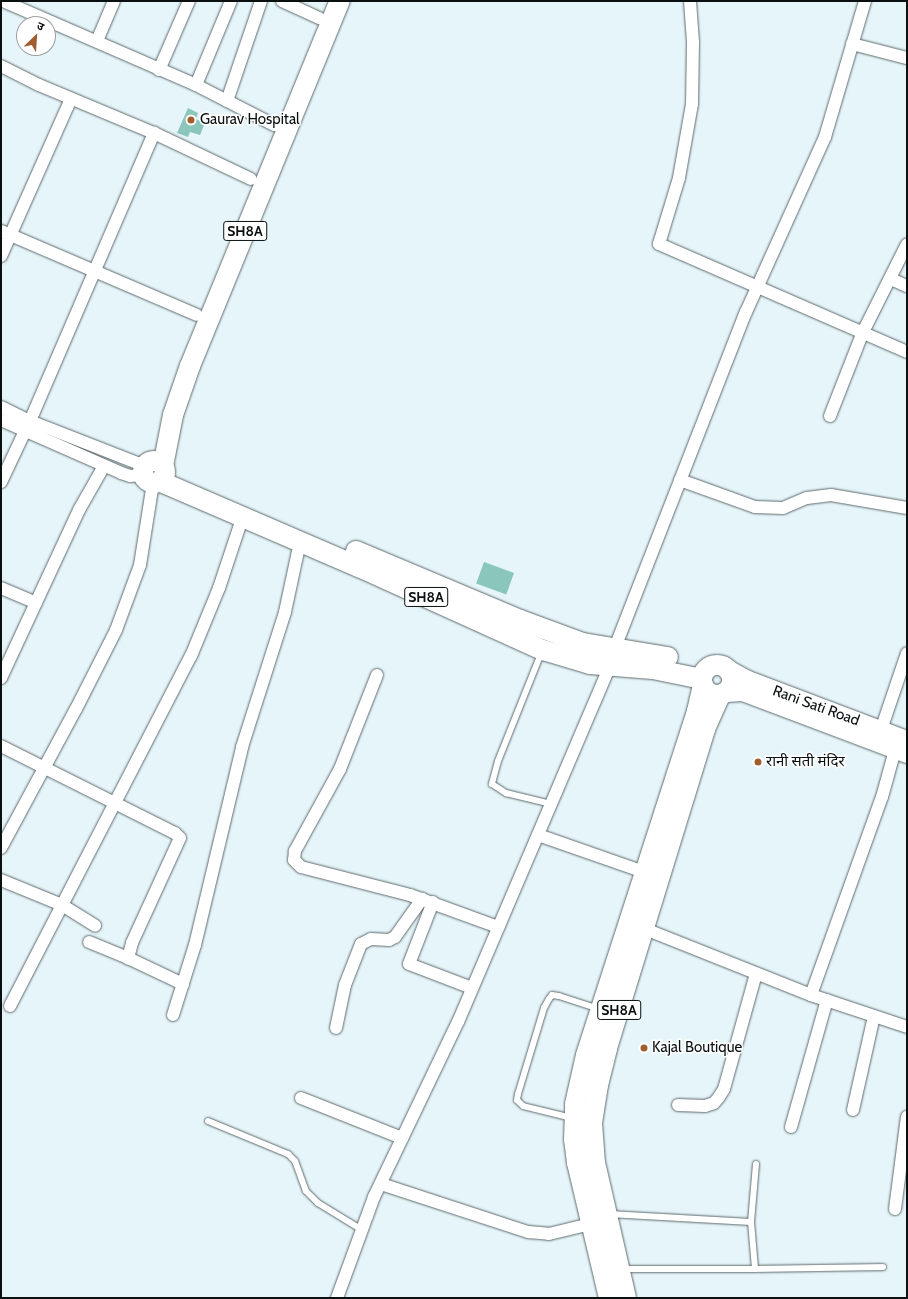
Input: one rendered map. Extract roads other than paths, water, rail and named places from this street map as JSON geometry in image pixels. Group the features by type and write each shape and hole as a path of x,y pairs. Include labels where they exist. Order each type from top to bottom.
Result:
{"main road":[{"name":"SH8A","path":"154,472 190,366 340,1"},
{"name":"SH8A","path":"154,472 161,419 197,315 251,179 323,10"},
{"name":"SH8A","path":"154,472 243,516 542,650 575,661 612,658 674,658 714,681"},
{"name":"SH8A","path":"154,472 233,498 520,620 583,643 612,658"},
{"name":"SH8A","path":"609,1298 594,1218 595,1163 583,1121 598,1084 609,1012 644,872 697,711 714,681"},
{"name":"SH8A","path":"609,1012 645,929 710,711 714,681"},
{"name":"SH8A","path":"594,1218 620,1269 626,1298"}],"street":[{"path":"3,1 20,4 159,70 196,85 274,124"},
{"path":"98,41 114,1"},
{"path":"159,70 189,1"},
{"path":"196,85 231,1"},
{"path":"227,101 262,1"},
{"path":"282,1 323,10"},
{"path":"690,1 693,42 692,104 679,178 660,244 725,271 757,288 907,352"},
{"path":"337,1298 381,1184 472,988 538,835 612,658 680,480 757,288 825,137 865,1"},
{"path":"852,44 907,58"},
{"path":"1,66 72,99 154,133 251,179"},
{"path":"1,256 6,233 72,99"},
{"path":"1,482 28,426 154,133"},
{"path":"6,233 197,315"},
{"path":"830,416 863,332 891,279 907,244"},
{"path":"891,279 907,286"},
{"path":"1,407 28,426 104,466 130,476 154,472"},
{"path":"1,420 28,426 154,472"},
{"path":"1,678 79,510 104,466"},
{"path":"1,848 116,630 140,565 154,472"},
{"path":"680,480 755,507 783,508 807,498 831,495 907,508"},
{"path":"10,1006 190,656 219,588 243,516"},
{"path":"173,1016 195,945 242,747 285,612 300,542"},
{"path":"1,588 36,603"},
{"path":"881,730 907,653"},
{"path":"377,675 340,769 298,844 294,860 301,867 428,900 498,927"},
{"name":"Rani Sati Road","path":"714,681 748,680 881,730 903,748"},
{"path":"714,681 903,748 882,797 811,995"},
{"path":"1,746 175,833 180,838 132,943 128,958"},
{"path":"538,835 644,872"},
{"path":"1,880 62,905 96,926"},
{"path":"428,900 409,964 472,988"},
{"path":"336,1028 345,985 361,944 371,939 389,940 395,937 428,900"},
{"path":"645,929 811,995 907,1027"},
{"path":"89,942 128,958 183,984"},
{"path":"678,1105 705,1106 714,1103 724,1089 756,974"},
{"path":"791,1126 827,1000"},
{"path":"853,1110 874,1016"},
{"path":"301,1098 402,1138"},
{"path":"895,1209 907,1117"},
{"path":"381,1184 528,1232 549,1234 594,1218"}],"lane":[{"path":"542,650 498,761 492,784 506,793 551,804"},
{"path":"583,1121 523,1106 518,1103 518,1094 544,1008 552,995 609,1012"},
{"path":"208,1121 288,1154 295,1161 306,1191 318,1204 362,1230"},
{"path":"755,1269 751,1222 756,1164"},
{"path":"594,1218 751,1222"},
{"path":"620,1269 883,1267"}],"place":[{"name":"Gaurav Hospital","path":"191,120"},
{"name":"रानी सती मंदिर","path":"758,762"},
{"name":"Kajal Boutique","path":"644,1048"}]}
